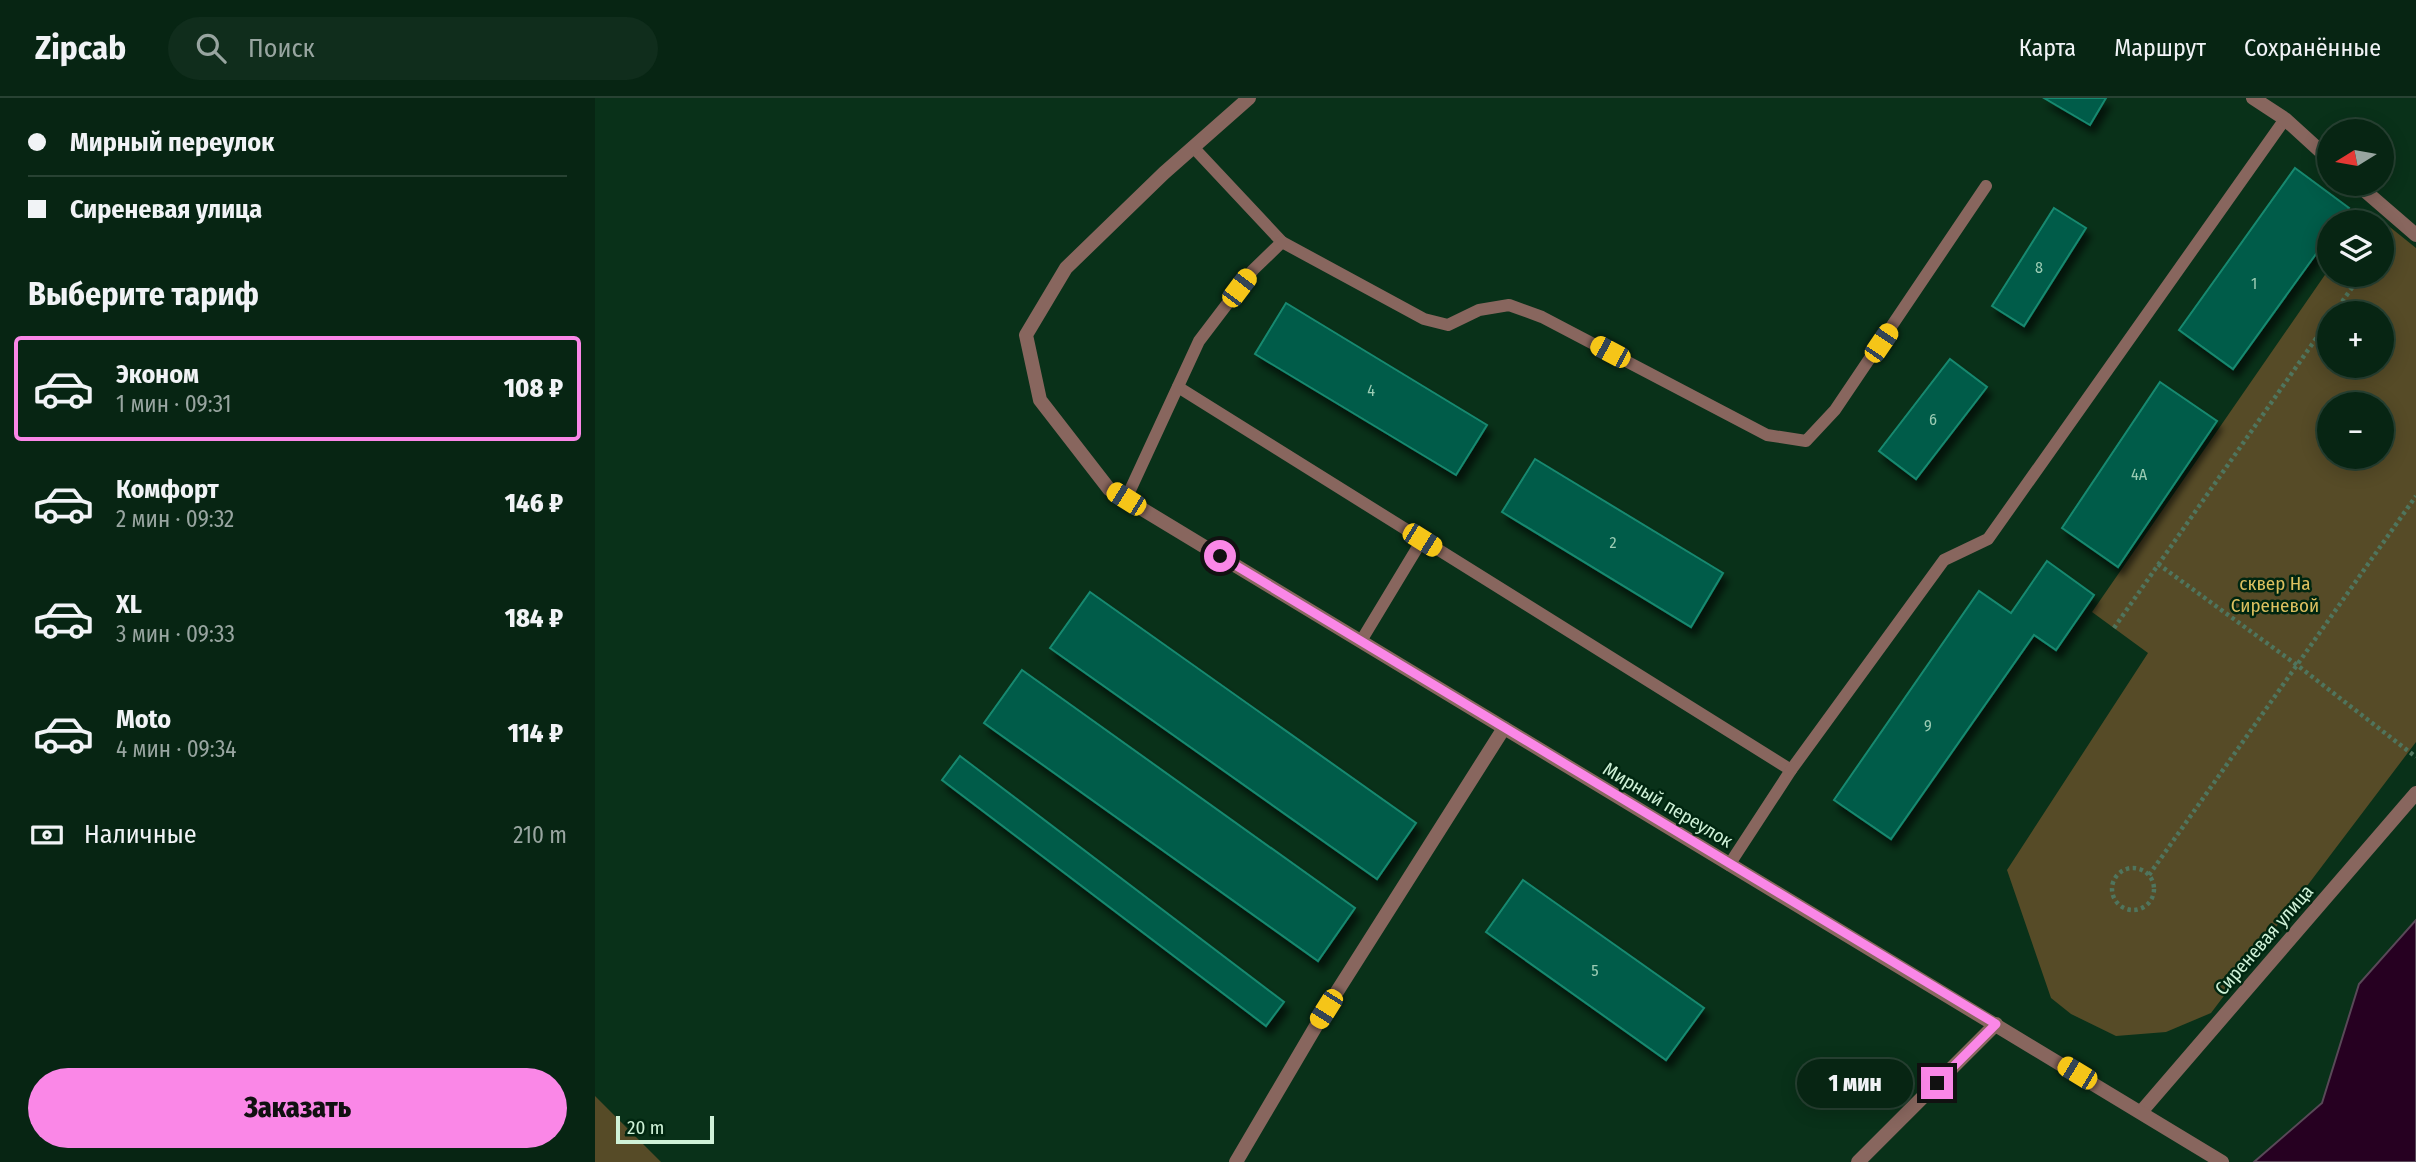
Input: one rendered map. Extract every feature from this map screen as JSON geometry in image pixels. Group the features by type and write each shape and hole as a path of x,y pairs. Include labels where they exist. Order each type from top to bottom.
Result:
{"street":[{"path":"1193,147 1248,98"},
{"path":"2253,98 2285,119 2317,148"},
{"name":"Мирный переулок","path":"1193,147 1066,268 1026,335 1040,400 1109,489 2223,1162"},
{"path":"2371,196 2416,235"},
{"path":"1236,1162 1319,1020 1504,728"},
{"name":"Сиреневая улица","path":"2141,1112 2416,793"},
{"path":"1858,1162 1996,1024"}],"lane":[{"path":"1729,865 1791,770 1944,560 1988,539 2285,119"},
{"path":"1193,147 1282,242 1424,319 1448,325 1479,310 1509,305 1542,317 1767,435 1806,441 1835,410 1986,186"},
{"path":"1126,499 1199,341 1252,270 1282,242"},
{"path":"1178,387 1791,770"},
{"path":"1361,641 1422,540"}],"path":[{"path":"2114,628 2317,337"},
{"path":"2149,875 2416,496"},
{"path":"2158,564 2297,665 2416,757"},
{"path":"2129,868 2140,869 2149,875 2154,884 2153,895 2147,904 2137,909 2126,908 2117,902 2112,892 2113,881 2119,873 2129,868"}],"green space":[{"name":"сквер На Сиреневой","path":"2394,230 2416,248 2416,742 2211,1013 2166,1032 2116,1036 2071,1014 2051,998 2007,870 2148,653 2092,612 2317,286 2394,287"},
{"path":"595,1096 661,1162 595,1162"}],"shaded area":[{"path":"2416,920 2416,1162 2254,1162 2322,1103 2359,984"}],"building":[{"path":"2044,98 2106,98 2090,125"},
{"path":"2295,168 2317,184 2317,196 2333,196 2349,208 2317,210 2317,253 2233,369 2179,330"},
{"path":"2054,208 2086,228 2024,326 1992,306"},
{"path":"1286,303 1487,425 1456,475 1255,354"},
{"path":"1950,359 1987,387 1916,479 1879,451"},
{"path":"2160,382 2217,421 2118,567 2062,528"},
{"path":"1535,459 1723,573 1691,627 1502,512"},
{"path":"2047,561 2094,595 2056,650 2034,635 1891,839 1834,800 1979,591 2011,613"},
{"path":"1090,592 1416,823 1377,879 1050,648"},
{"path":"1022,670 1355,908 1318,961 984,723"},
{"path":"960,756 1284,1002 1266,1026 942,780"},
{"path":"1523,880 1704,1008 1666,1060 1486,932"}],"route":[{"path":"1220,556 1996,1024 1937,1083"}]}
